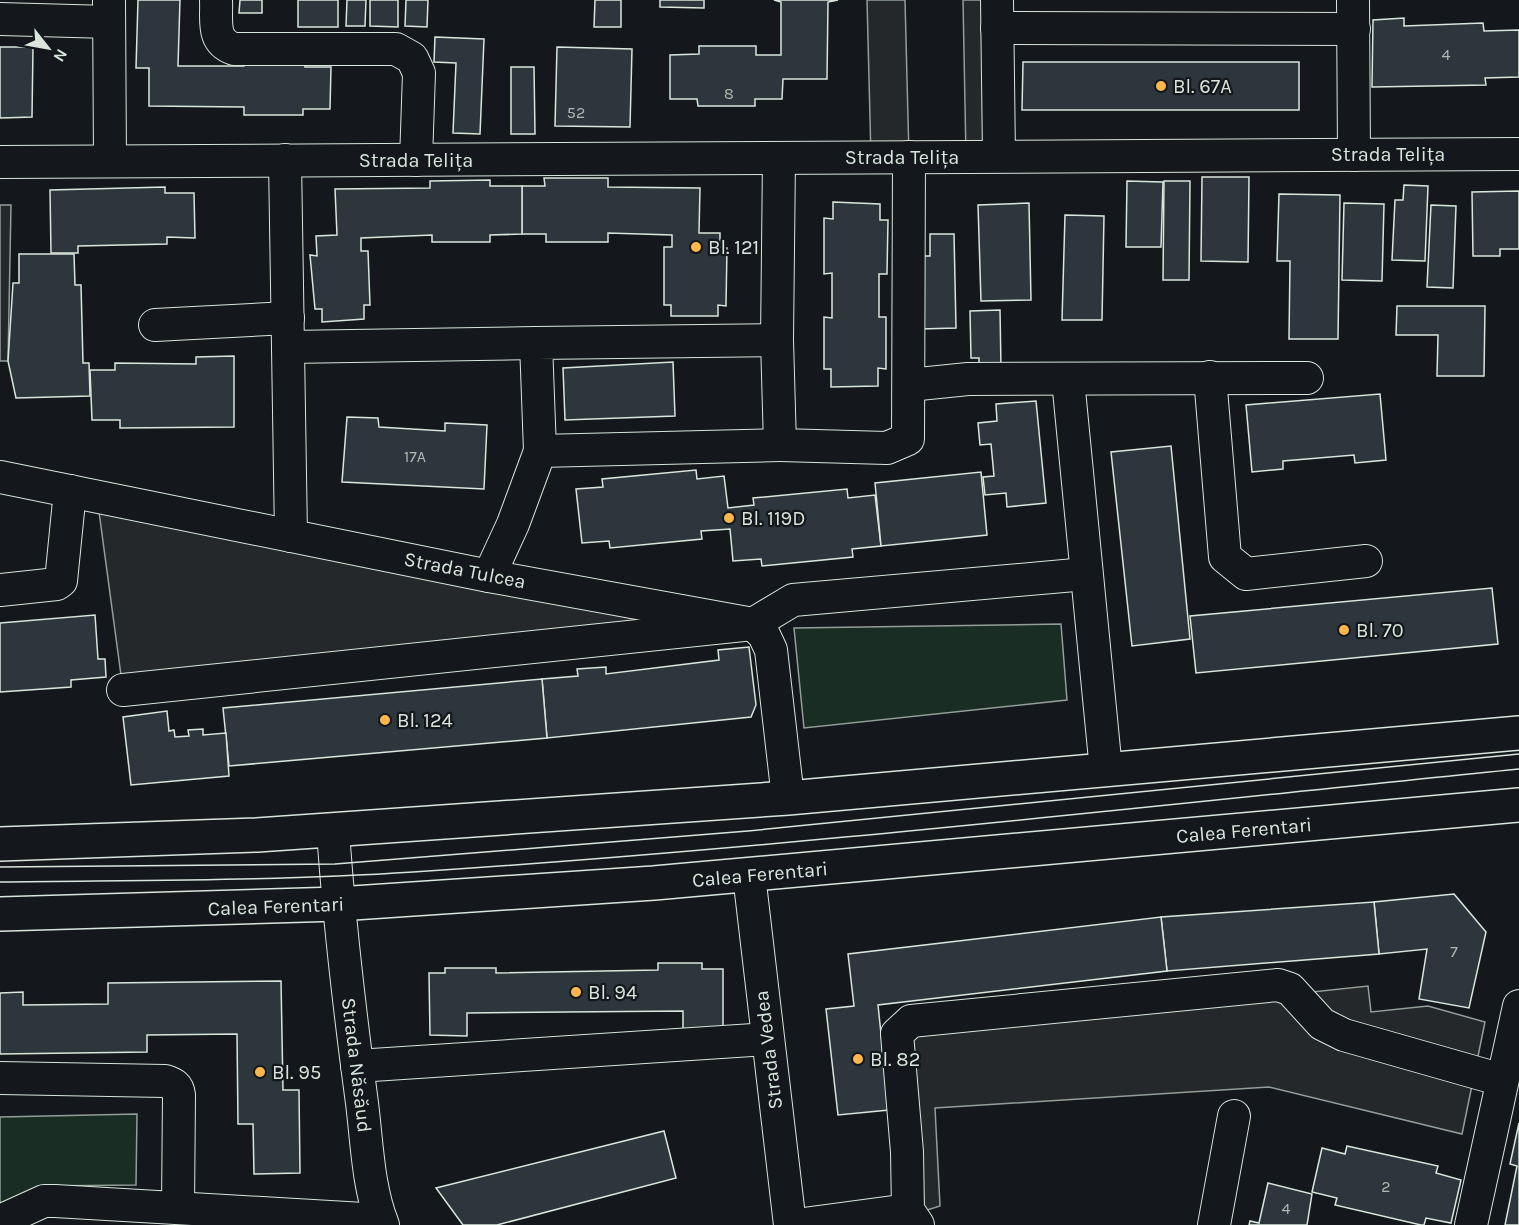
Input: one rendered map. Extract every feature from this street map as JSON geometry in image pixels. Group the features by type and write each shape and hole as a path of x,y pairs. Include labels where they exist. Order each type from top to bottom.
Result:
{"main road":[{"path":"0,844 333,830 788,798 1519,733"},
{"name":"Calea Ferentari","path":"0,914 338,904 749,875 1519,805"}],"street":[{"path":"216,0 217,37 222,45 234,49 396,49 412,58 419,73 416,160"},
{"path":"0,19 109,11 110,161"},
{"path":"999,156 997,14 1354,14 1354,155"},
{"name":"Strada Telița","path":"0,162 1519,154"},
{"path":"540,451 780,445 887,448 908,439 909,157"},
{"path":"779,158 777,340 780,445"},
{"path":"285,160 291,536"},
{"path":"155,325 536,343 777,340"},
{"path":"489,576 513,524 540,451 536,343"},
{"path":"1210,377 1225,557 1246,574 1366,561"},
{"path":"909,385 968,379 1307,378"},
{"path":"1068,380 1106,770"},
{"name":"Strada Tulcea","path":"0,477 489,576 753,624"},
{"path":"0,590 57,584 61,581 70,491"},
{"path":"123,690 753,624 793,600 1086,574"},
{"path":"753,624 764,635 771,650 788,798"},
{"name":"Strada Năsăud","path":"333,830 338,904 357,1066 373,1190 382,1222"},
{"name":"Strada Vedea","path":"749,875 789,1225"},
{"path":"796,1225 913,1217 897,1034 912,1021 1278,985 1290,989 1322,1024 1344,1035 1502,1080"},
{"path":"1471,1225 1519,1006"},
{"path":"357,1066 767,1039"},
{"path":"0,1078 173,1083 178,1088 179,1095 178,1207"},
{"path":"1214,1225 1234,1116"},
{"path":"0,1221 44,1202 178,1207 253,1218 382,1222"}],"green space":[{"path":"1061,624 1067,700 804,728 794,628"},
{"path":"137,1114 136,1185 41,1186 0,1205 0,1117"}],"shaded area":[{"path":"867,0 905,0 909,157 871,157"},
{"path":"963,0 997,0 999,156 966,157"},
{"path":"0,205 11,205 8,361 0,361"},
{"path":"97,497 753,624 123,690"},
{"path":"1368,986 1371,1012 1428,1006 1485,1022 1462,1134 1269,1087 935,1108 940,1206 924,1211 904,1036"}],"building":[{"path":"138,0 180,0 178,66 244,66 244,58 304,59 305,67 331,67 330,109 303,109 303,115 244,115 244,107 149,106 149,68 136,68"},
{"path":"240,0 262,0 262,13 239,13"},
{"path":"298,0 338,0 338,27 298,27"},
{"path":"347,0 366,0 365,26 346,26"},
{"path":"370,0 398,0 398,27 370,26"},
{"path":"406,0 428,0 427,27 405,26"},
{"path":"595,0 621,0 621,27 594,27"},
{"path":"660,0 704,0 704,8 660,7"},
{"path":"774,0 838,0 828,2 827,79 783,79 782,99 755,99 755,106 698,106 697,99 670,99 670,55 699,54 699,46 756,46 756,55 781,55 781,2"},
{"path":"1404,18 1404,26 1483,23 1484,31 1519,30 1519,77 1485,78 1486,85 1372,87 1373,20"},
{"path":"435,37 484,39 480,134 453,133 456,63 434,62"},
{"path":"0,47 33,47 32,117 0,118"},
{"path":"557,47 632,49 630,127 555,126"},
{"name":"Bl. 67A","path":"1023,62 1299,62 1299,110 1022,110"},
{"path":"511,67 534,67 535,134 511,134"},
{"path":"1202,177 1249,177 1248,262 1201,261"},
{"name":"Bl. 121","path":"544,178 608,178 608,187 700,188 699,233 720,233 720,248 727,248 726,306 718,305 718,316 671,316 671,305 664,305 664,247 672,247 672,235 608,233 608,242 546,242 546,234 522,234 522,186 545,186"},
{"path":"490,180 490,186 522,186 522,234 490,235 490,242 432,242 432,235 361,238 361,251 368,251 370,305 364,305 364,319 322,322 322,309 315,309 310,255 317,256 316,236 337,235 335,189 430,188 430,181"},
{"path":"1127,181 1163,182 1161,247 1126,247"},
{"path":"1164,181 1190,181 1189,280 1163,280"},
{"path":"1404,185 1428,186 1425,261 1392,260 1395,200 1403,200"},
{"path":"165,187 165,193 194,193 195,238 167,237 167,244 78,246 78,253 51,253 50,190"},
{"path":"1519,191 1519,249 1500,249 1500,256 1473,256 1472,192"},
{"path":"1279,194 1340,195 1338,339 1289,339 1290,261 1277,261"},
{"path":"833,202 880,204 880,220 888,220 887,274 879,274 879,317 886,317 886,369 878,368 878,386 831,387 831,369 824,369 824,317 832,318 832,273 824,274 824,218 833,219"},
{"path":"1029,203 1031,300 981,301 978,205"},
{"path":"1344,203 1384,204 1382,281 1342,280"},
{"path":"1431,205 1456,206 1453,288 1427,287"},
{"path":"1065,215 1104,216 1102,320 1062,320"},
{"path":"930,234 954,234 956,328 920,329 918,256 930,256"},
{"path":"19,254 74,254 75,285 81,285 83,363 89,363 90,396 16,398 8,361 13,283 19,283"},
{"path":"1397,306 1485,306 1484,376 1437,376 1438,335 1396,335"},
{"path":"1000,310 1001,369 979,369 979,358 971,358 970,311"},
{"path":"234,356 234,427 120,428 120,420 92,420 90,370 115,370 115,363 196,364 196,357"},
{"path":"673,362 675,416 565,420 563,368"},
{"path":"1380,394 1386,460 1355,463 1354,455 1283,461 1283,469 1252,472 1246,405"},
{"path":"1036,401 1046,503 1007,507 1006,493 985,495 983,477 994,476 991,444 980,445 978,423 997,421 996,404"},
{"path":"347,417 378,418 379,427 445,431 445,423 487,425 484,489 342,482"},
{"path":"1171,446 1190,639 1132,646 1111,452"},
{"name":"Bl. 119D","path":"696,470 697,479 724,476 728,508 754,505 753,498 847,489 848,498 875,495 881,546 852,549 853,557 762,566 761,559 733,561 730,529 701,531 702,539 610,548 609,541 582,543 576,489 603,487 602,479"},
{"path":"981,472 987,535 881,546 875,483"},
{"name":"Bl. 70","path":"1492,588 1498,644 1196,673 1190,616"},
{"path":"95,615 98,659 105,659 106,677 71,680 71,687 0,692 0,623"},
{"path":"749,647 756,705 751,717 547,738 542,679 578,676 577,669 606,667 606,674 719,660 718,650"},
{"name":"Bl. 124","path":"542,679 547,738 229,766 223,708"},
{"path":"167,711 169,731 174,730 175,737 189,736 188,730 203,729 203,735 226,733 229,776 131,785 123,717"},
{"path":"1454,894 1486,932 1469,1008 1419,999 1427,949 1379,954 1374,902"},
{"path":"1374,902 1379,954 1167,971 1161,917"},
{"name":"Bl. 82","path":"1161,917 1167,971 878,1005 889,1110 838,1115 826,1009 854,1006 848,954"},
{"name":"Bl. 94","path":"658,963 702,963 702,969 723,969 723,1031 683,1031 683,1011 467,1013 467,1036 430,1035 429,973 445,973 445,968 496,968 496,973 658,970"},
{"name":"Bl. 95","path":"281,981 283,1090 299,1090 300,1173 254,1174 253,1124 238,1124 237,1034 147,1035 147,1052 0,1054 0,993 23,992 23,1005 108,1004 108,983"},
{"path":"1519,1123 1519,1225 1505,1225 1517,1166 1510,1164"},
{"path":"664,1131 676,1178 497,1225 463,1225 436,1188"},
{"path":"1347,1146 1438,1166 1436,1173 1461,1180 1451,1223 1426,1218 1424,1225 1421,1225 1335,1205 1337,1198 1312,1192 1322,1148 1345,1154"},
{"path":"1268,1183 1312,1194 1307,1225 1249,1225 1250,1221 1259,1223"}],"tram line":[{"path":"0,867 335,864 748,831 1519,754"},
{"path":"0,882 310,877 552,862 967,825 1519,769"}],"place":[{"name":"Bl. 67A","path":"1161,86"},
{"name":"Bl. 121","path":"696,247"},
{"name":"Bl. 119D","path":"729,518"},
{"name":"Bl. 70","path":"1344,630"},
{"name":"Bl. 124","path":"385,720"},
{"name":"Bl. 94","path":"576,992"},
{"name":"Bl. 82","path":"858,1059"},
{"name":"Bl. 95","path":"260,1072"}]}
